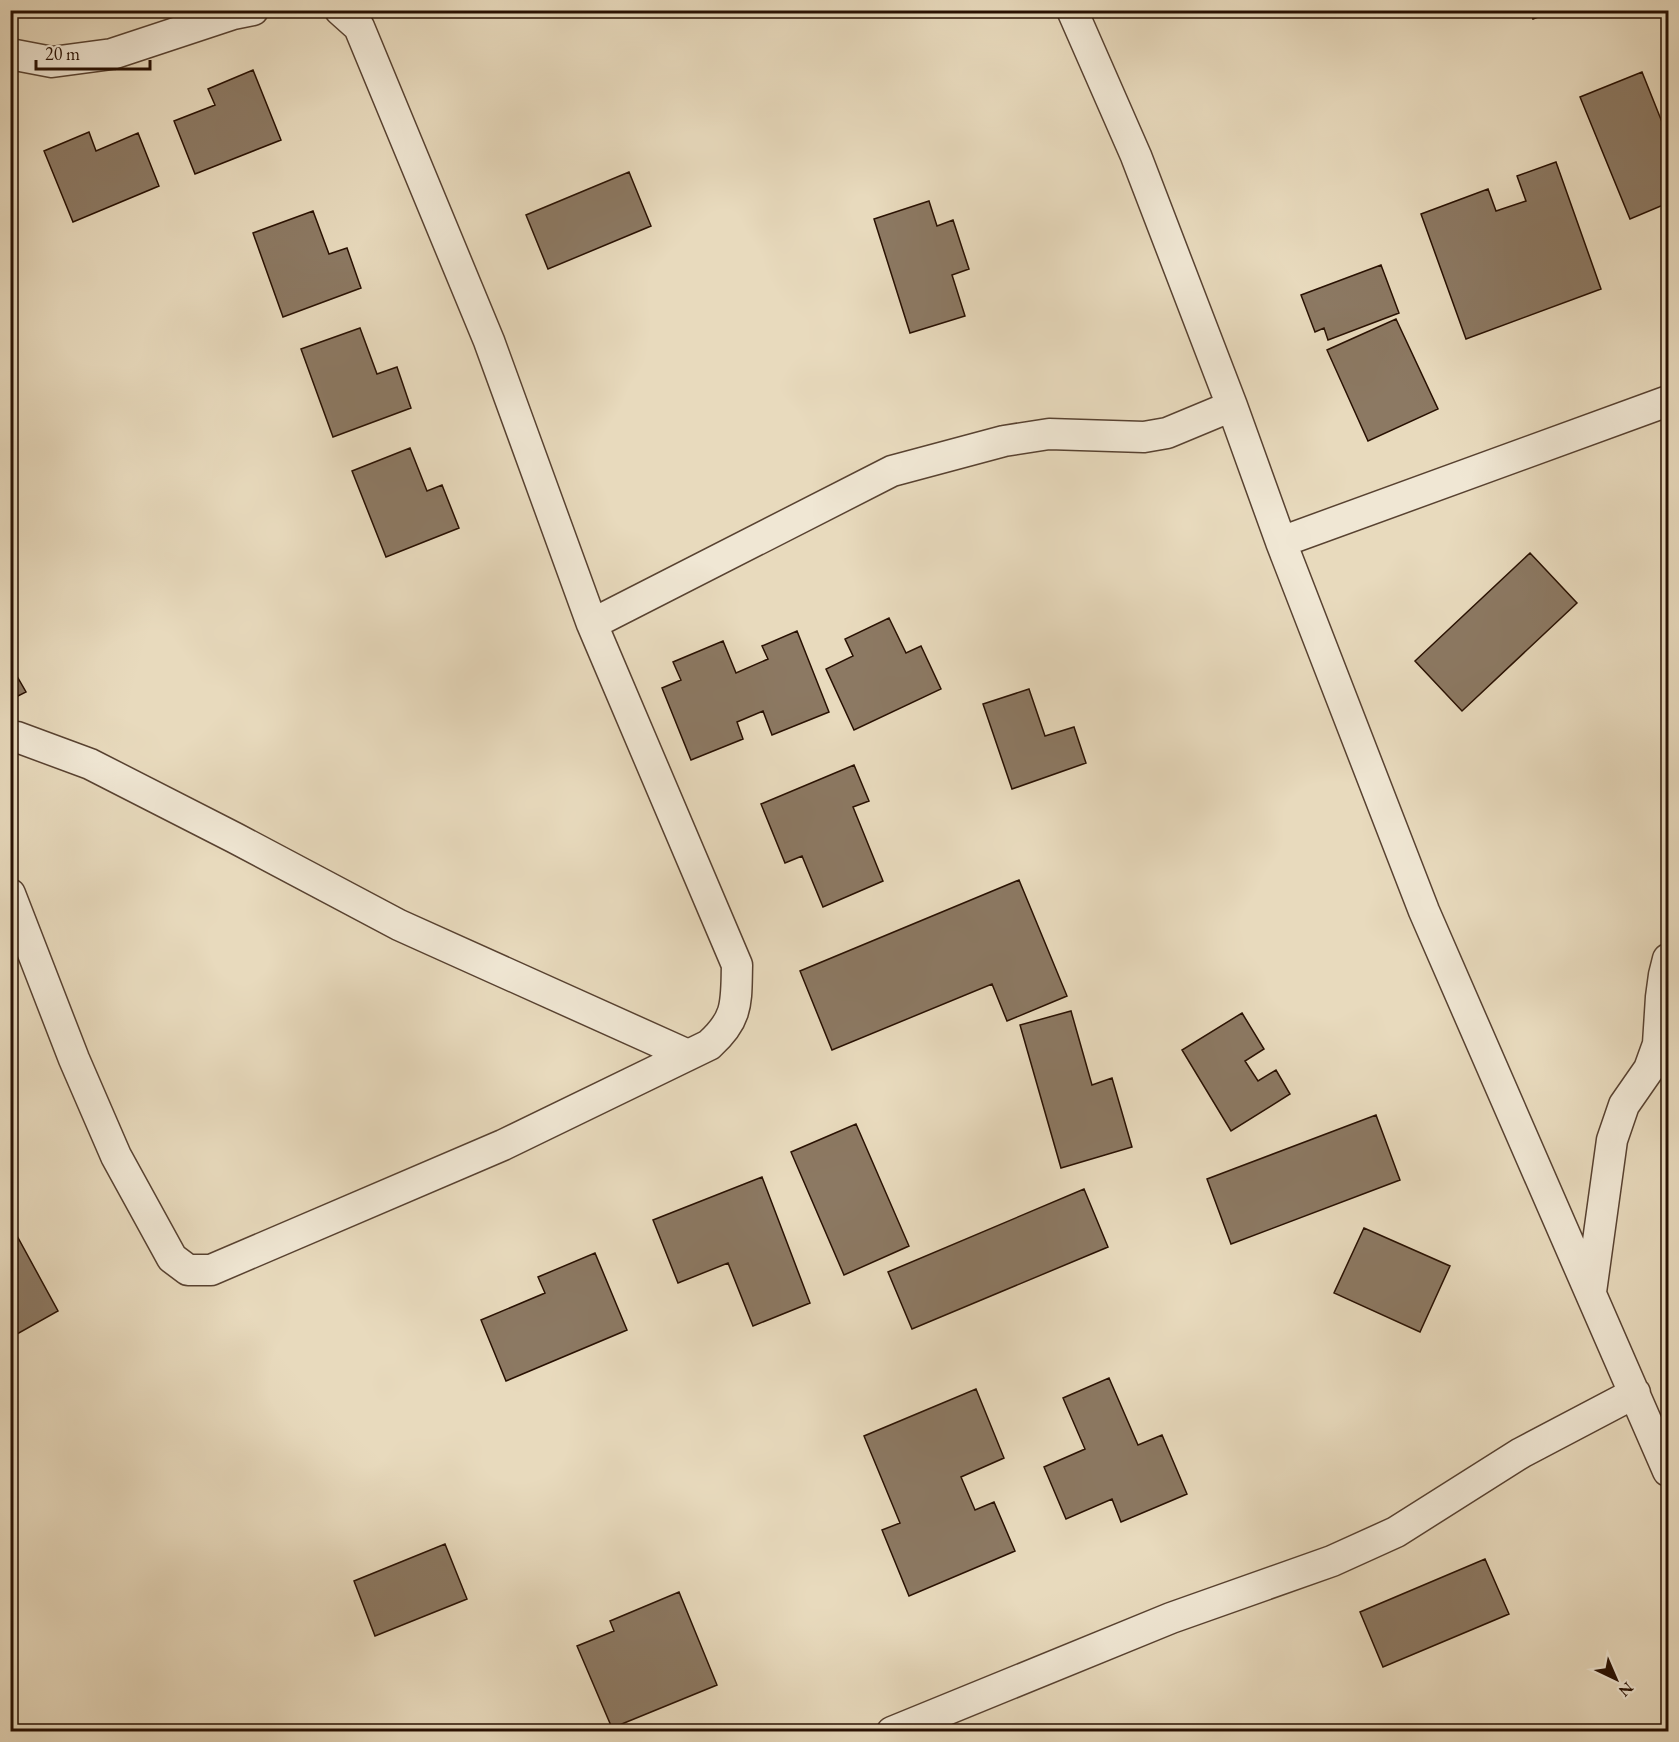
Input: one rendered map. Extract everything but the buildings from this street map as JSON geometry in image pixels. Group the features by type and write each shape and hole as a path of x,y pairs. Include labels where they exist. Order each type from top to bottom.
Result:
{"street":[{"path":"10,54 52,62 112,54 233,14 253,10"},
{"path":"10,894 74,1059 116,1156 171,1258 188,1270 211,1270 503,1145 709,1045 722,1034 731,1019 735,1004 737,965 592,624 489,341 358,27 340,10"},
{"path":"1072,10 1136,156 1232,406 1281,542 1424,911 1668,1471"},
{"path":"1281,542 1668,401"},
{"path":"592,624 892,471 1015,439 1049,434 1144,437 1167,433 1232,406"},
{"path":"10,736 17,736 90,764 399,925 688,1055"},
{"path":"1591,1292 1612,1140 1624,1105 1649,1069 1658,1044 1661,997 1668,959"},
{"path":"892,1731 1171,1618 1332,1561 1396,1532 1521,1454 1635,1394"}]}
